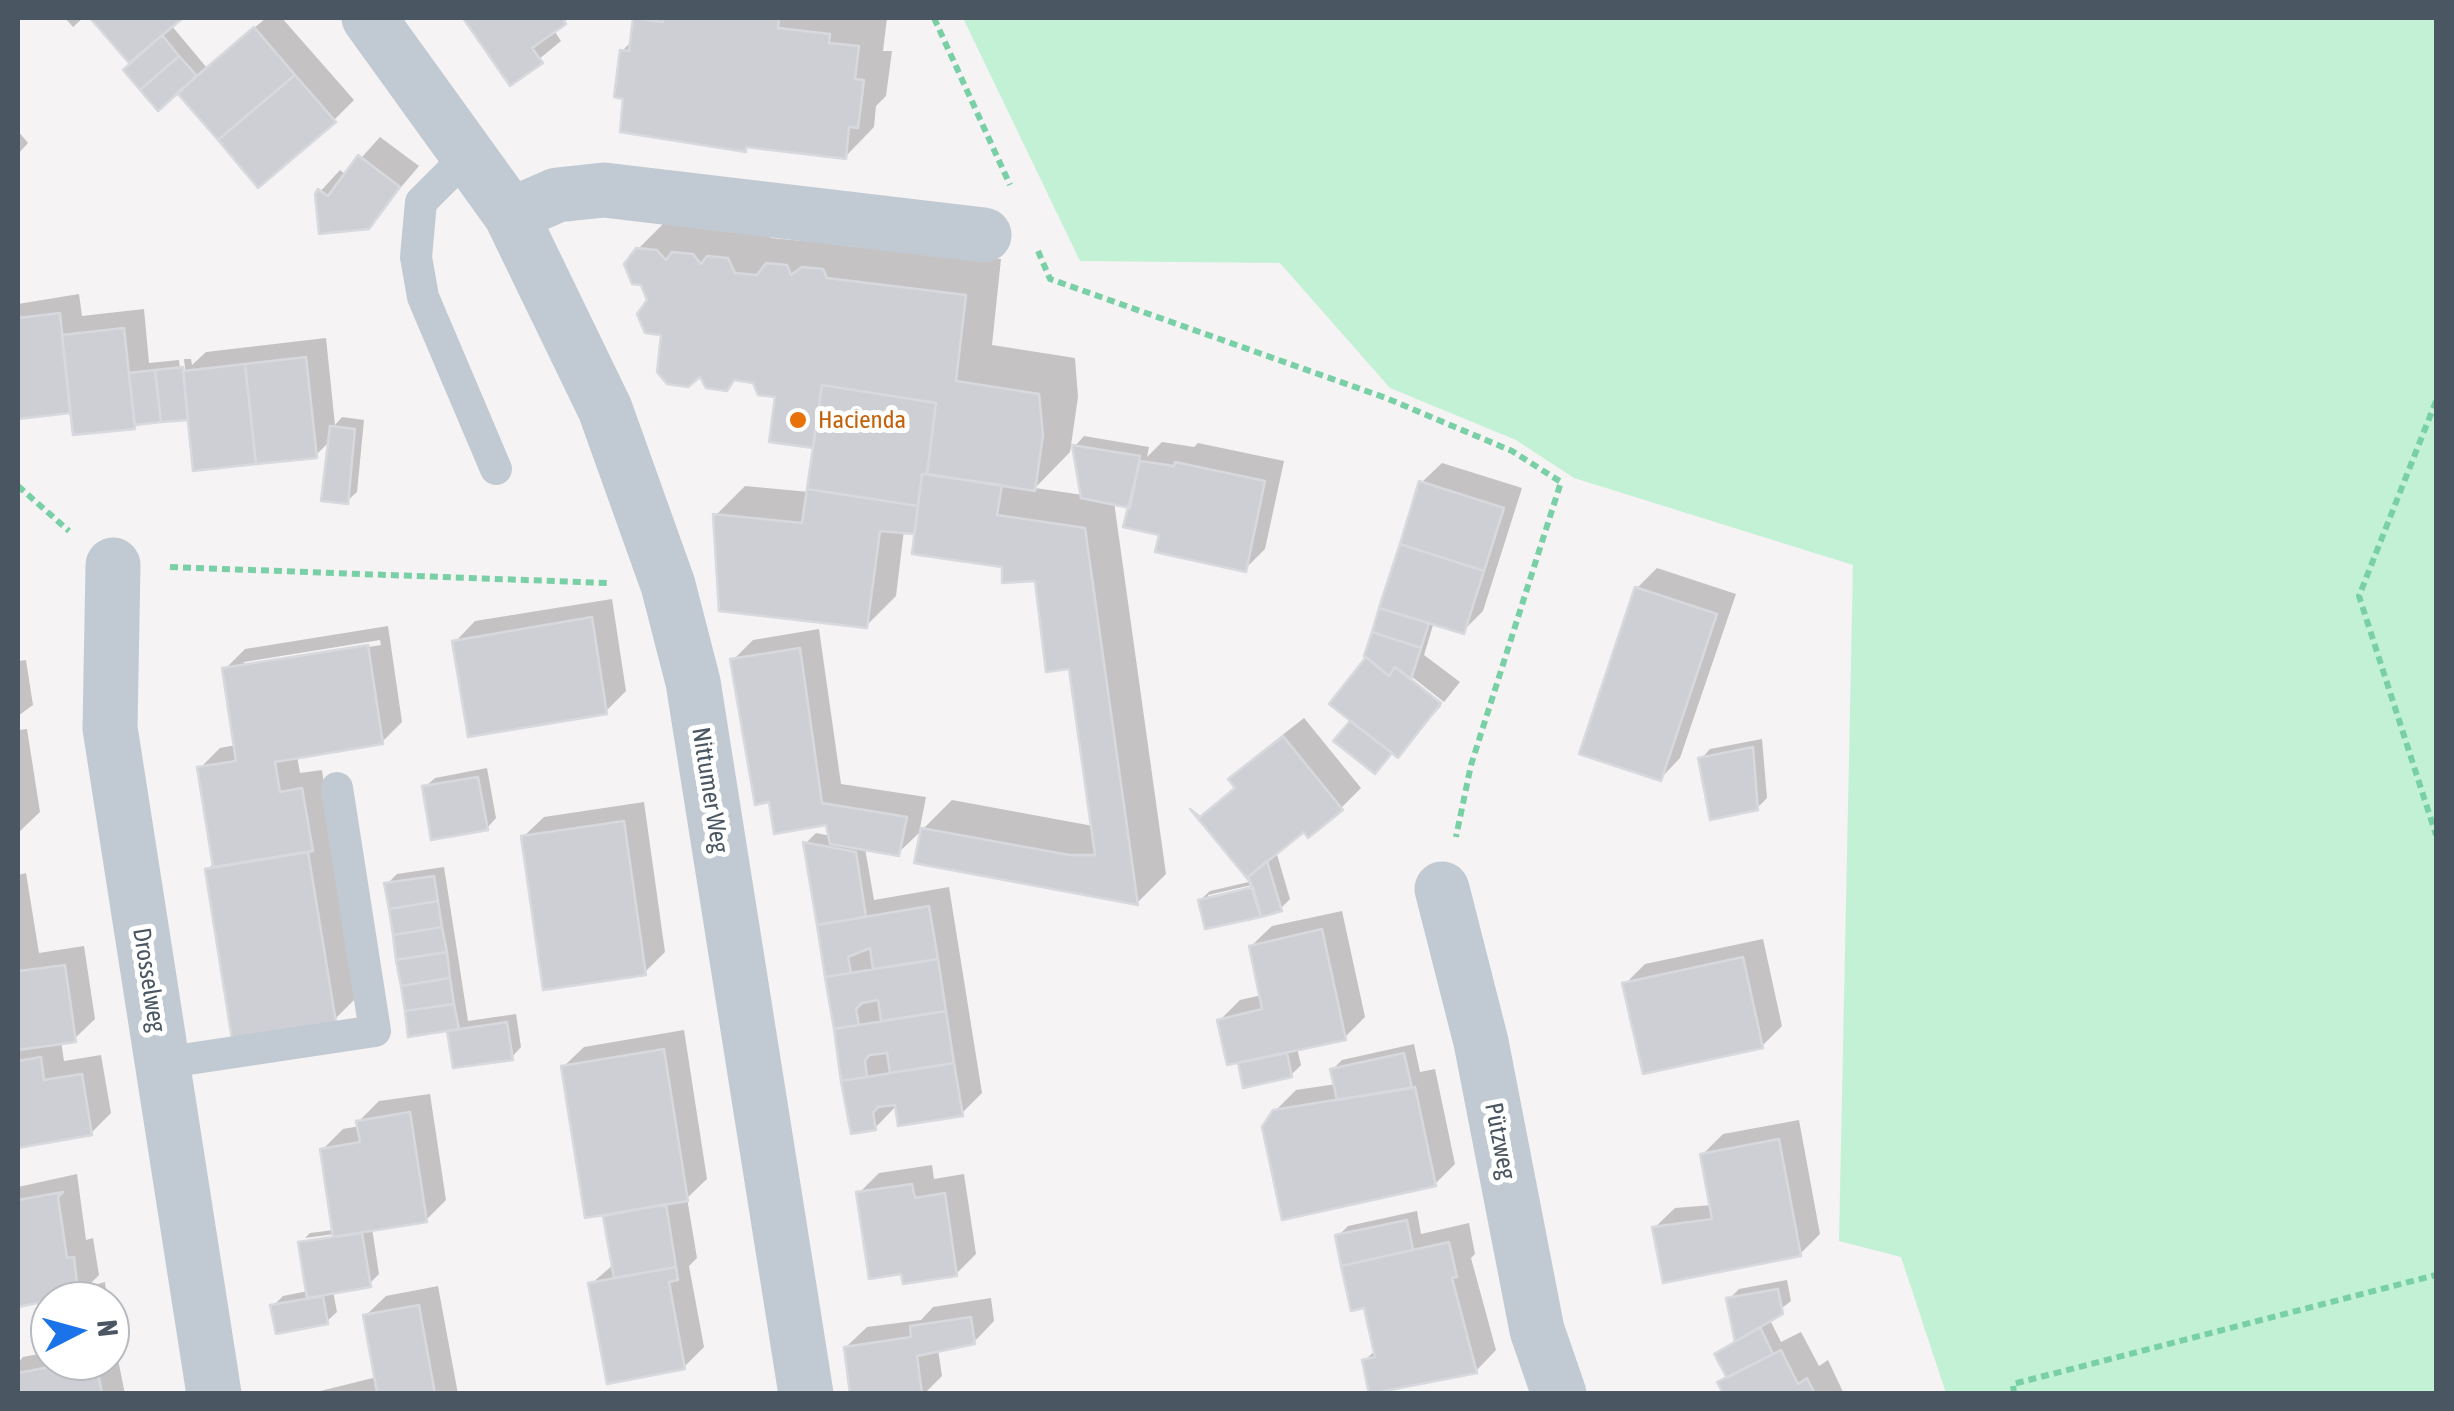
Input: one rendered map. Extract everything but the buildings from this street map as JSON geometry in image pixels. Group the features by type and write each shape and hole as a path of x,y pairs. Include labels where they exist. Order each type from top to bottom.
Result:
{"street":[{"name":"Nittumer Weg","path":"369,18 512,215 604,409 668,585 693,682 806,1394"},
{"path":"512,215 556,195 604,190 984,235"},
{"name":"Drosselweg","path":"113,566 110,728 214,1394"},
{"name":"Pützweg","path":"1442,889 1481,1042 1537,1330 1559,1394"}],"lane":[{"path":"469,154 421,202 416,257 423,297 496,469"},
{"path":"162,1063 375,1031 337,788"}],"path":[{"path":"934,18 1011,188"},
{"path":"984,235 1034,240 1050,279 1386,398 1512,450 1561,482 1470,765 1442,889"},
{"path":"2436,401 2359,596 2436,835"},
{"path":"18,486 113,566 668,585"},
{"path":"2014,1394 2013,1384 2436,1275"}],"green space":[{"path":"963,18 2436,18 2436,1393 1946,1393 1901,1257 1839,1241 1853,565 1574,478 1516,440 1390,388 1280,263 1080,261"}],"place":[{"name":"Hacienda","path":"798,420"}]}
